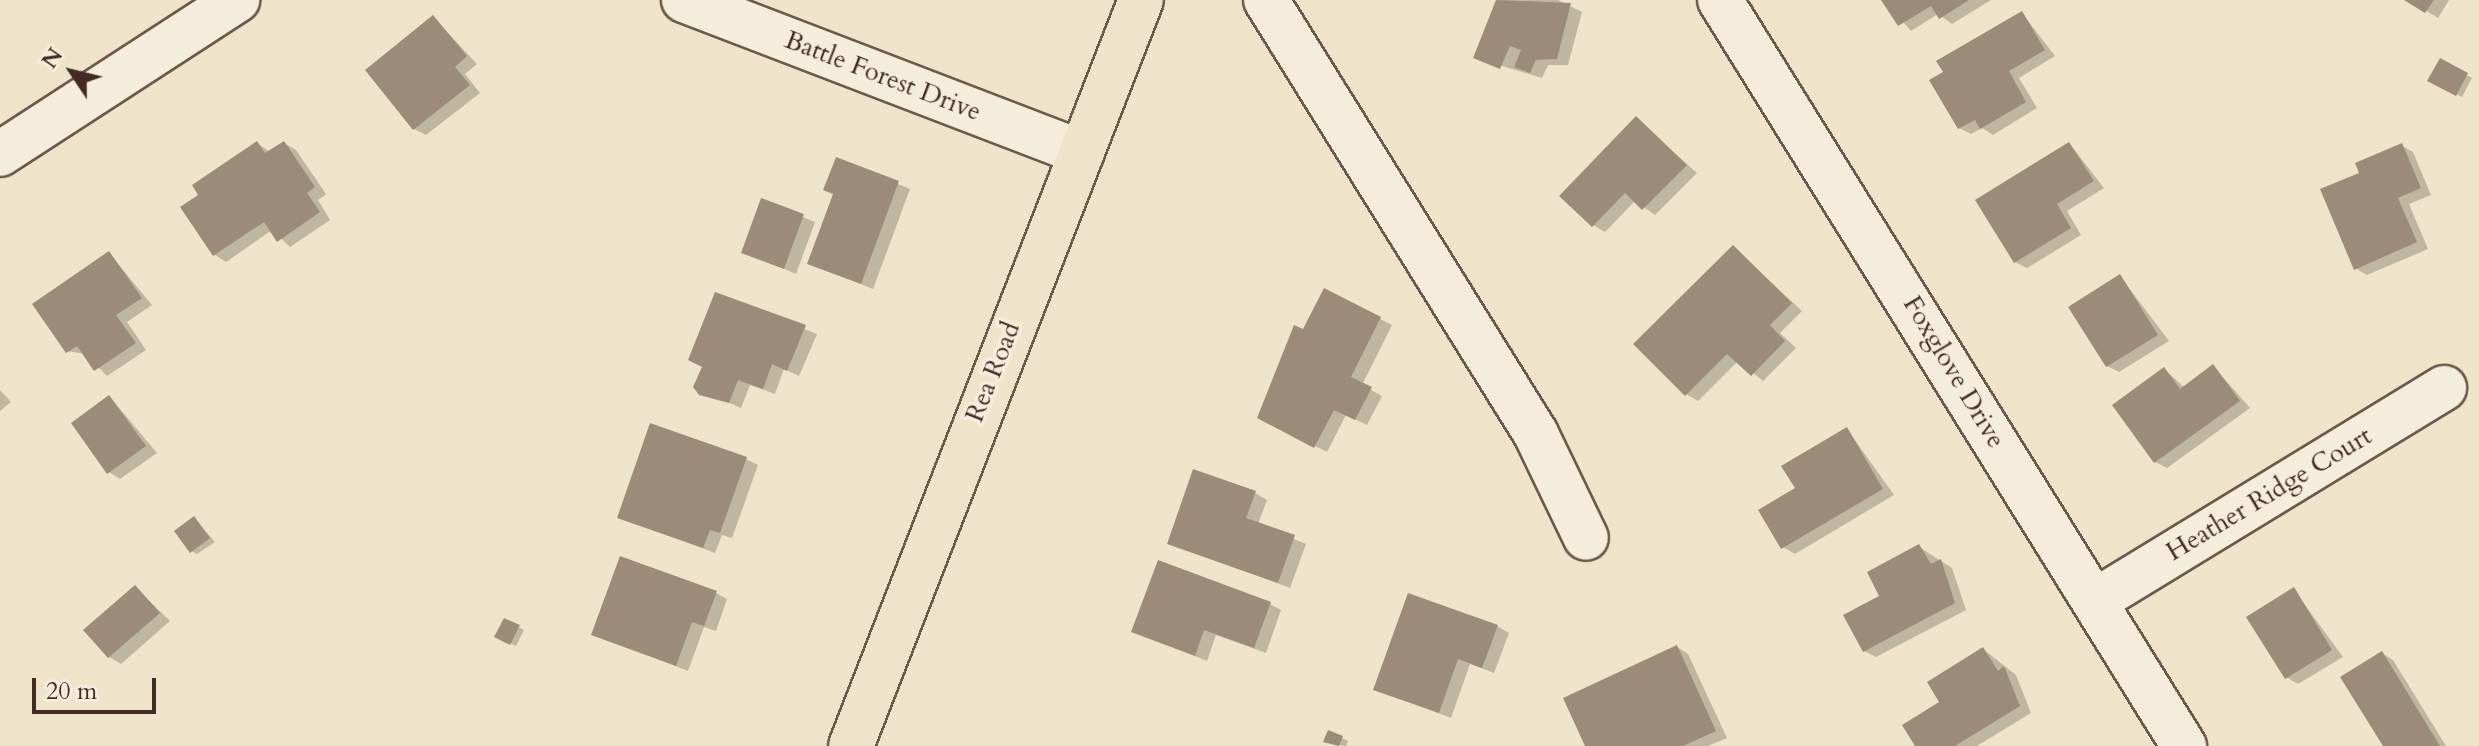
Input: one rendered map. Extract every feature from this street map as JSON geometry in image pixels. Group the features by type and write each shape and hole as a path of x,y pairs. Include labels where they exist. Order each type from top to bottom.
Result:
{"main road":[{"name":"Rea Road","path":"851,746 1141,0"}],"street":[{"path":"0,154 237,0"},
{"name":"Battle Forest Drive","path":"684,0 1082,153"},
{"path":"1266,0 1536,434 1586,538"},
{"name":"Foxglove Drive","path":"1720,0 2184,746"},
{"name":"Heather Ridge Court","path":"2095,601 2444,388"}],"building":[{"path":"1496,0 1571,3 1557,59 1536,60 1530,73 1514,67 1521,50 1510,46 1500,69 1473,58"},
{"path":"1881,0 1969,0 1939,19 1931,6 1898,26"},
{"path":"2404,0 2434,0 2425,13"},
{"path":"2022,11 2045,50 2009,71 2026,102 1980,129 1975,120 1958,129 1929,80 1943,72 1936,61"},
{"path":"433,15 467,56 455,67 470,85 413,130 365,70"},
{"path":"2440,58 2468,73 2456,96 2427,81"},
{"path":"1636,116 1687,165 1642,210 1625,193 1592,227 1559,196"},
{"path":"257,141 265,153 284,141 315,187 307,193 320,212 277,242 264,222 213,256 180,207 198,195 192,185"},
{"path":"2069,142 2094,181 2057,204 2071,228 2014,263 1975,200"},
{"path":"2402,143 2421,188 2398,198 2417,242 2354,270 2320,189 2359,173 2355,163"},
{"path":"836,157 899,181 861,284 807,264 833,194 823,190"},
{"path":"761,198 804,214 784,269 741,253"},
{"path":"1733,245 1792,303 1770,325 1785,341 1751,376 1727,354 1685,396 1633,344"},
{"path":"109,251 142,298 116,315 136,343 94,371 77,346 66,353 32,304"},
{"path":"2120,274 2158,335 2106,367 2068,307"},
{"path":"1324,288 1381,317 1351,377 1372,387 1355,420 1334,410 1314,448 1257,418 1294,325 1303,329"},
{"path":"715,292 806,325 787,371 772,364 763,389 738,380 729,403 699,395 693,387 702,367 688,360"},
{"path":"2213,364 2240,401 2154,463 2112,405 2164,367 2180,389"},
{"path":"109,395 146,446 107,474 71,423"},
{"path":"650,423 747,457 720,533 710,530 703,548 617,518"},
{"path":"1847,427 1883,489 1781,549 1758,510 1795,488 1781,466"},
{"path":"1193,469 1256,491 1246,518 1295,535 1278,583 1167,544"},
{"path":"194,516 210,538 190,553 174,531"},
{"path":"1919,544 1931,564 1941,559 1955,603 1863,652 1843,615 1879,596 1867,572"},
{"path":"620,556 717,591 704,626 692,622 676,666 591,635"},
{"path":"1158,560 1271,602 1254,648 1204,630 1195,656 1131,632"},
{"path":"135,585 160,613 108,658 83,630"},
{"path":"2294,587 2332,650 2285,679 2246,617"},
{"path":"1408,593 1498,625 1482,668 1458,659 1439,713 1373,690"},
{"path":"504,618 520,625 510,645 494,637"},
{"path":"1677,645 1716,731 1683,746 1585,746 1563,698"},
{"path":"1983,647 1998,671 2004,666 2020,706 1955,746 1915,746 1902,725 1939,702 1927,682"},
{"path":"2382,651 2440,746 2383,746 2340,677"},
{"path":"1328,730 1343,736 1339,746 1323,742"}]}
